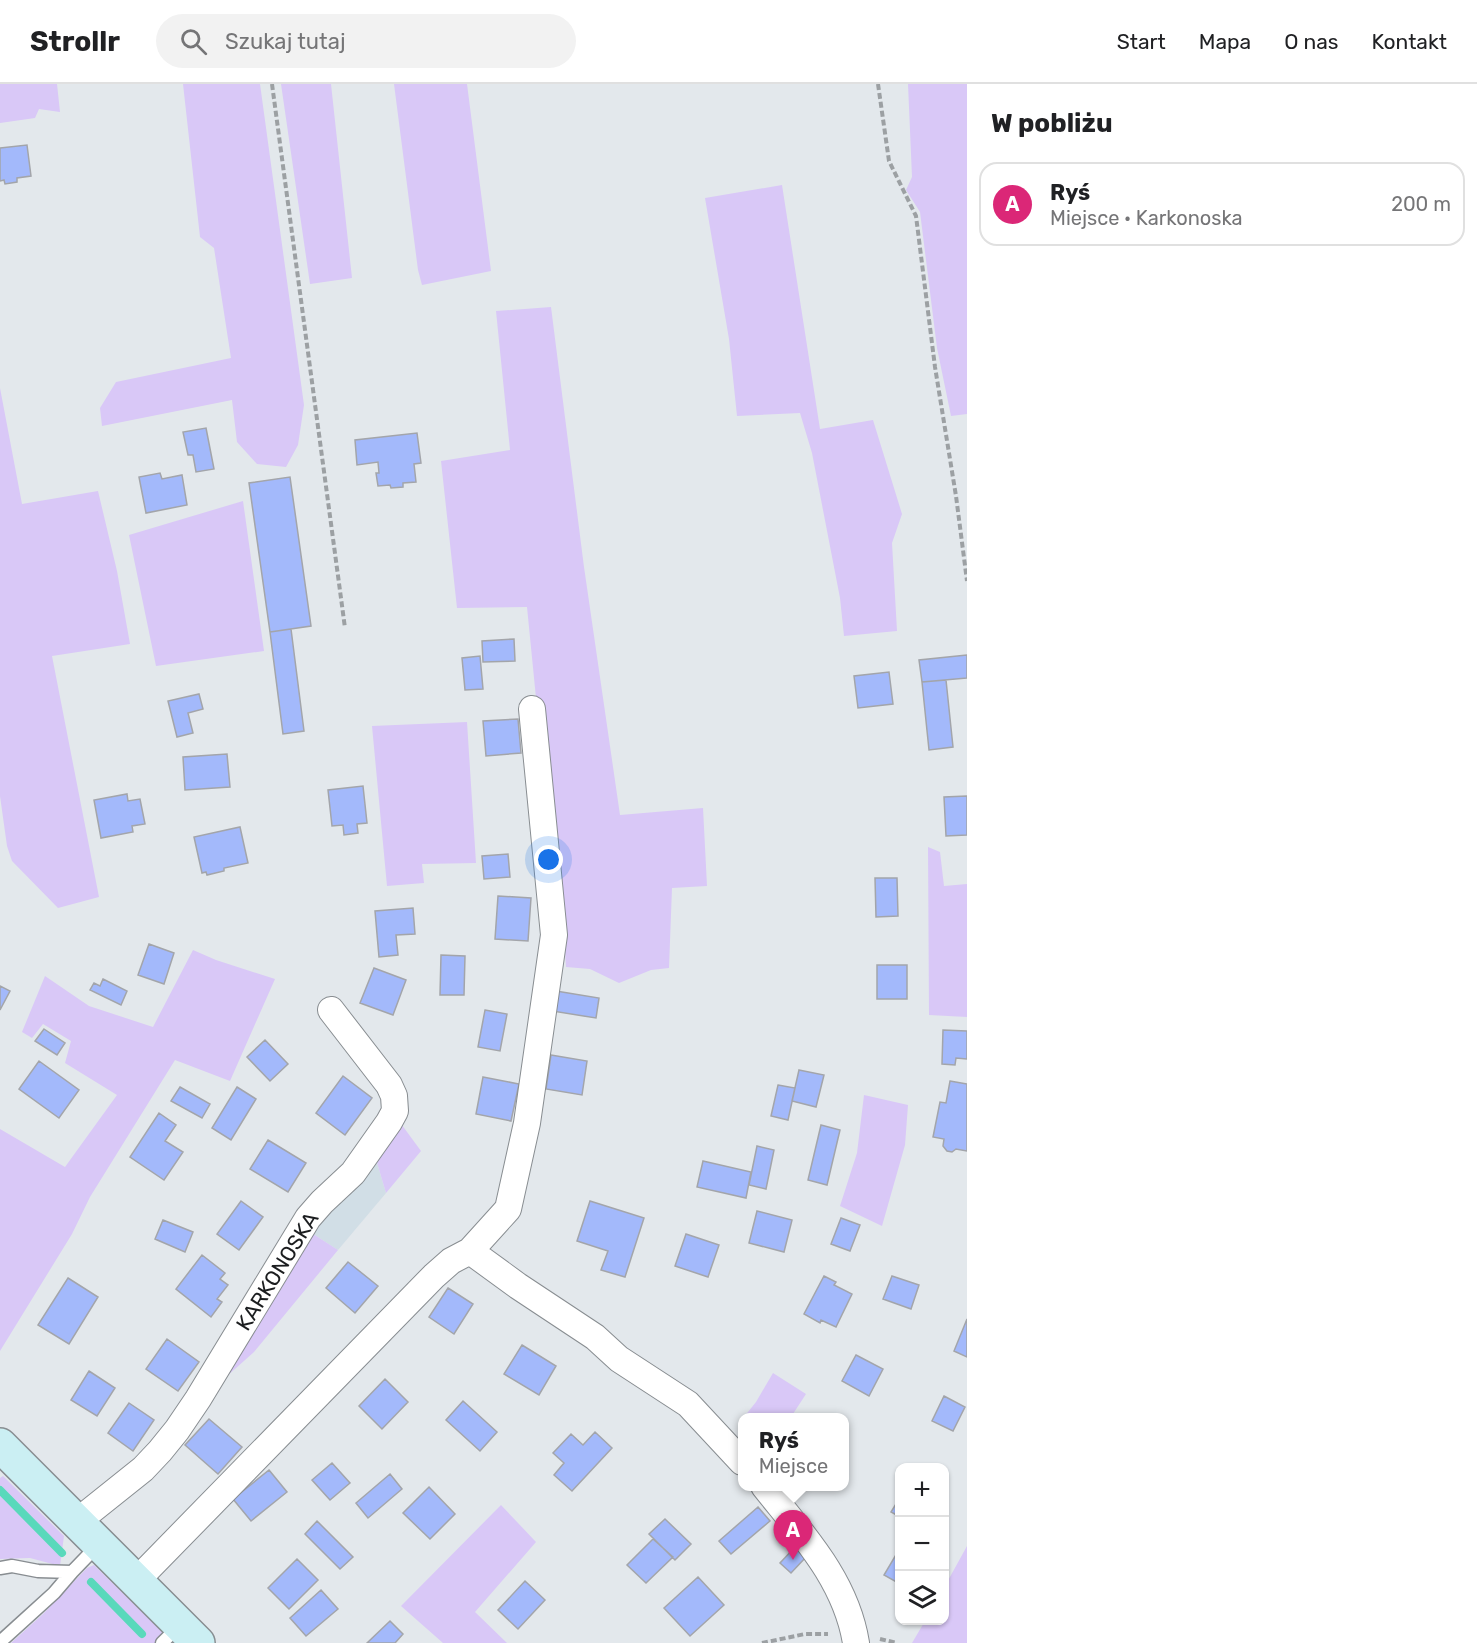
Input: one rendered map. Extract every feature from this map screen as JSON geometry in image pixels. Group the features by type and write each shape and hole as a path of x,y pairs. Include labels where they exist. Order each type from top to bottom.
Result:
{"street":[{"path":"137,1580 434,1276 451,1261 470,1251 508,1209 526,1123 554,935 532,709"},
{"name":"KARKONOSKA","path":"89,1532 166,1444 198,1399 308,1218 353,1173 395,1111 394,1096 389,1085 331,1010"},
{"path":"470,1251 518,1286 596,1336 619,1359 688,1404 738,1458"},
{"path":"0,1445 137,1580 180,1637"},
{"path":"768,1491 826,1567 844,1599 856,1643"}],"lane":[{"path":"0,1642 54,1593 72,1572 89,1532"},
{"path":"0,1568 12,1566 38,1571 72,1572"}],"path":[{"path":"272,84 345,628"},
{"path":"878,84 889,160 916,216 935,367 967,581"}],"shaded area":[{"path":"0,84 57,84 60,112 39,109 35,118 0,123"},
{"path":"183,84 260,84 304,405 298,445 286,467 257,464 237,442 232,400 102,426 100,408 116,382 231,358 214,248 200,237"},
{"path":"281,84 331,84 352,278 310,284"},
{"path":"394,84 467,84 491,271 422,285 418,270"},
{"path":"908,84 967,84 967,414 951,416 937,348 920,212 906,190 912,177"},
{"path":"782,185 820,429 873,420 902,514 892,543 897,631 844,636 840,598 812,453 800,413 737,416 729,339 705,198"},
{"path":"551,307 584,567 620,815 703,808 707,886 672,888 669,968 651,970 619,983 590,969 566,967 560,871 536,698 527,607 457,608 441,461 510,450 496,311"},
{"path":"0,388 22,504 98,491 117,571 130,644 52,656 99,897 58,908 12,861 7,846 0,796"},
{"path":"243,501 264,651 156,666 129,535"},
{"path":"467,722 476,863 422,864 424,883 387,886 372,726"},
{"path":"928,847 940,852 944,886 967,884 967,1017 929,1015"},
{"path":"193,950 275,979 230,1081 175,1060 90,1197 72,1234 0,1351 0,1129 65,1167 117,1095 65,1063 71,1041 43,1024 32,1038 22,1032 45,976 89,1006 153,1027"},
{"path":"864,1095 908,1105 905,1145 882,1226 840,1206 857,1153"},
{"path":"399,1121 421,1151 386,1193 375,1156"},
{"path":"375,1156 386,1193 338,1250 310,1232"},
{"path":"310,1232 338,1250 254,1352 226,1377"},
{"path":"773,1373 806,1394 794,1413 747,1413"},
{"path":"3,1476 64,1536 60,1566 30,1558 0,1559 0,1478"},
{"path":"501,1505 536,1542 475,1612 507,1643 443,1643 401,1606"},
{"path":"967,1546 967,1643 912,1643 923,1625 949,1625 949,1579"},
{"path":"94,1565 162,1632 155,1643 11,1643 43,1614 87,1568"}],"building":[{"path":"27,145 31,176 17,178 17,182 5,184 4,180 0,181 0,148"},
{"path":"206,428 214,469 196,472 193,455 188,455 183,432"},
{"path":"417,433 421,463 414,464 416,482 403,483 403,487 378,486 376,473 379,473 378,462 357,465 355,440"},
{"path":"160,473 162,479 182,475 187,505 146,513 139,477"},
{"path":"290,477 311,626 270,632 249,483"},
{"path":"291,629 304,731 283,734 270,632"},
{"path":"514,639 515,661 483,662 482,641"},
{"path":"967,655 967,678 922,682 919,660"},
{"path":"480,656 483,689 465,690 462,658"},
{"path":"889,672 893,704 858,708 854,676"},
{"path":"946,680 953,747 929,750 922,682"},
{"path":"199,694 203,709 188,713 193,733 177,737 168,701"},
{"path":"518,719 521,753 486,756 483,721"},
{"path":"227,754 230,787 185,790 183,757"},
{"path":"363,786 367,823 357,824 358,833 344,835 343,825 332,826 328,790"},
{"path":"127,794 128,801 140,799 145,824 132,826 133,832 101,838 94,800"},
{"path":"967,796 967,835 946,836 944,797"},
{"path":"240,827 248,863 224,868 224,871 207,875 206,872 202,873 194,837"},
{"path":"508,854 510,877 484,879 482,856"},
{"path":"875,878 897,878 898,916 876,917"},
{"path":"498,896 531,898 528,941 495,939"},
{"path":"413,908 415,934 396,935 398,955 379,957 375,911"},
{"path":"149,944 174,953 164,984 138,975"},
{"path":"441,955 465,956 464,995 440,995"},
{"path":"877,965 907,965 907,999 877,999"},
{"path":"374,968 406,980 393,1015 360,1003"},
{"path":"103,979 127,991 121,1005 90,990 94,983 100,986"},
{"path":"0,986 10,991 0,1010"},
{"path":"556,991 599,998 596,1018 552,1011"},
{"path":"485,1010 507,1014 500,1051 478,1047"},
{"path":"44,1029 65,1043 57,1055 35,1041"},
{"path":"943,1030 967,1031 967,1059 956,1058 955,1065 942,1064"},
{"path":"265,1040 288,1064 270,1081 247,1057"},
{"path":"551,1055 587,1061 582,1095 546,1089"},
{"path":"39,1061 79,1090 59,1118 19,1089"},
{"path":"799,1070 824,1075 816,1107 792,1101"},
{"path":"343,1076 372,1098 345,1135 316,1113"},
{"path":"483,1077 519,1084 511,1121 476,1114"},
{"path":"950,1081 967,1084 967,1151 956,1149 952,1152 947,1151 943,1146 944,1139 933,1137 940,1102 946,1103"},
{"path":"778,1085 795,1088 788,1120 771,1116"},
{"path":"180,1087 210,1104 202,1118 171,1101"},
{"path":"237,1087 256,1099 231,1140 212,1128"},
{"path":"159,1113 176,1125 165,1141 183,1152 164,1180 130,1157"},
{"path":"821,1125 840,1130 827,1185 808,1180"},
{"path":"268,1140 306,1163 288,1192 250,1169"},
{"path":"757,1146 774,1150 766,1189 749,1185"},
{"path":"703,1161 751,1172 746,1198 697,1187"},
{"path":"241,1201 263,1217 239,1250 217,1234"},
{"path":"590,1201 644,1218 625,1277 601,1270 608,1251 577,1241"},
{"path":"757,1211 792,1220 784,1252 749,1243"},
{"path":"841,1218 860,1225 850,1251 831,1244"},
{"path":"163,1220 193,1232 185,1252 155,1239"},
{"path":"686,1234 719,1245 708,1277 675,1266"},
{"path":"202,1255 225,1273 220,1279 228,1285 217,1299 222,1302 211,1317 176,1289"},
{"path":"348,1262 378,1286 355,1313 326,1288"},
{"path":"824,1276 836,1282 834,1285 852,1294 836,1327 821,1320 820,1323 804,1314"},
{"path":"892,1276 919,1285 911,1309 883,1299"},
{"path":"68,1278 98,1297 69,1344 38,1325"},
{"path":"448,1288 473,1304 454,1334 429,1317"},
{"path":"967,1319 967,1357 954,1351"},
{"path":"167,1339 199,1362 178,1391 146,1369"},
{"path":"522,1345 556,1366 539,1395 504,1374"},
{"path":"856,1355 883,1369 869,1396 842,1381"},
{"path":"89,1371 115,1388 97,1416 71,1400"},
{"path":"385,1379 408,1402 382,1429 359,1406"},
{"path":"944,1396 965,1407 953,1431 932,1421"},
{"path":"463,1401 497,1432 480,1451 446,1420"},
{"path":"129,1403 154,1420 133,1451 108,1433"},
{"path":"209,1419 242,1447 218,1474 185,1445"},
{"path":"595,1432 612,1448 572,1491 554,1475 564,1463 553,1453 571,1434 583,1445"},
{"path":"332,1463 350,1483 330,1500 312,1480"},
{"path":"269,1470 287,1492 251,1521 233,1499"},
{"path":"390,1474 402,1489 368,1518 356,1503"},
{"path":"429,1487 455,1514 430,1539 403,1513"},
{"path":"758,1507 770,1521 731,1554 719,1541"},
{"path":"665,1519 691,1544 675,1560 649,1534"},
{"path":"317,1521 353,1557 340,1569 305,1534"},
{"path":"653,1539 673,1557 646,1583 627,1565"},
{"path":"795,1547 806,1557 791,1573 780,1563"},
{"path":"895,1556 895,1581 884,1575"},
{"path":"297,1559 318,1580 289,1609 268,1588"},
{"path":"698,1577 724,1605 690,1636 664,1608"},
{"path":"525,1581 545,1600 518,1629 498,1610"},
{"path":"321,1590 338,1609 306,1636 290,1618"},
{"path":"390,1621 403,1634 395,1643 367,1643"}],"waterway":[{"path":"0,1490 62,1553"},
{"path":"91,1582 142,1634"}],"place":[{"name":"Ryś","path":"793,1560"}]}
